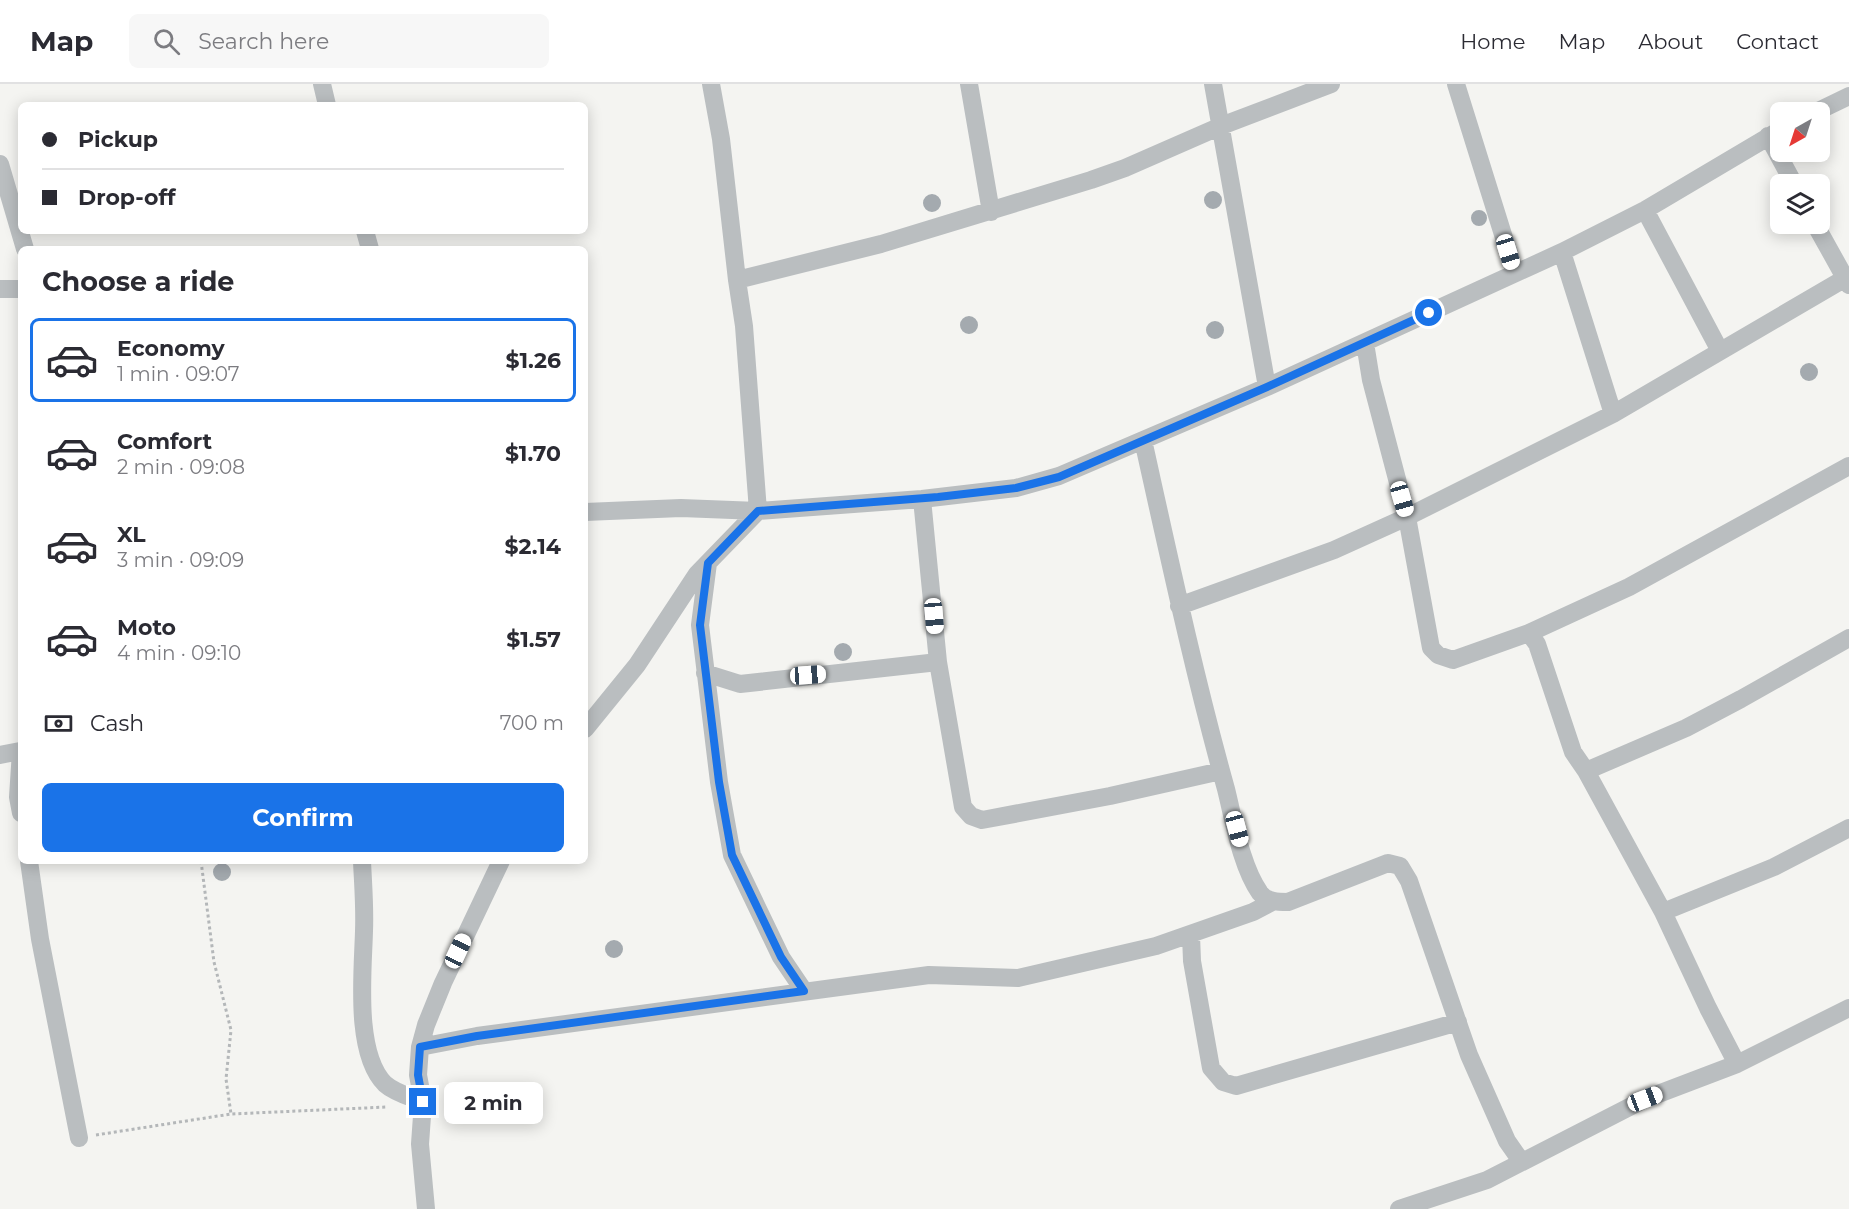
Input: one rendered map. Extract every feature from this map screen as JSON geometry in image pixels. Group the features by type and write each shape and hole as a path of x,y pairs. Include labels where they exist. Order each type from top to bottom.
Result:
{"street":[{"path":"322,84 326,102"},
{"path":"588,725 637,665 697,574 758,511 744,326 736,280 721,139 711,84"},
{"path":"969,84 991,212"},
{"path":"1213,84 1267,387"},
{"path":"736,280 881,244 991,212 1125,168 1221,126 1331,84"},
{"path":"1456,84 1515,273"},
{"path":"1830,105 1849,96"},
{"path":"588,512 681,508 758,511 922,499 1016,488 1059,477 1267,387 1562,252 1645,210 1770,135"},
{"path":"0,164 18,225"},
{"path":"1645,210 1720,351"},
{"path":"1179,606 1334,550 1407,517 1613,414 1848,280 1821,234"},
{"path":"1562,252 1613,414"},
{"path":"0,289 18,289"},
{"path":"1365,343 1371,380 1407,517 1431,648 1438,655 1453,660 1529,633 1629,587 1849,466"},
{"path":"1143,440 1179,606 1247,868 1261,894 1272,902"},
{"path":"922,499 938,662 963,807 971,816 982,820 1110,796 1221,771"},
{"path":"708,563 700,625 719,782 732,855 781,957 804,991"},
{"path":"1529,633 1537,644 1573,752 1586,771 1663,912 1737,1064"},
{"path":"1586,771 1686,728 1849,638"},
{"path":"705,674 740,684 938,662"},
{"path":"0,755 18,752"},
{"path":"1663,912 1774,867 1849,828"},
{"path":"420,1047 477,1036 929,975 1018,978 1156,946 1253,912 1272,902 1288,902 1388,863 1400,866 1409,881 1468,1054 1506,1141 1521,1161"},
{"path":"29,864 40,939 79,1138"},
{"path":"362,864 364,931 361,1000 372,1062 386,1084 403,1095 423,1102"},
{"path":"426,1209 420,1144 423,1102 418,1075 420,1047 443,983 500,864"},
{"path":"1191,935 1192,960 1211,1068 1223,1082 1236,1086 1458,1022"},
{"path":"1399,1209 1487,1180 1645,1099 1737,1064 1849,1008"}],"path":[{"path":"201,864 214,962 231,1030 226,1079 231,1114"},
{"path":"79,1138 231,1114 393,1106"}],"building":[{"path":"1213,191 1219,194 1222,200 1219,206 1213,209 1207,206 1204,200 1207,194"},
{"path":"932,194 938,197 941,203 938,209 932,212 926,209 923,203 926,197"},
{"path":"1476,210 1482,210 1487,218 1485,224 1476,226 1471,221 1471,215"},
{"path":"969,316 975,319 978,325 975,331 969,334 963,331 960,325 963,319"},
{"path":"1215,321 1221,324 1224,330 1221,336 1215,339 1209,336 1206,330 1209,324"},
{"path":"1809,363 1815,366 1818,372 1815,378 1809,381 1803,378 1800,372 1803,366"},
{"path":"843,643 849,646 852,652 849,658 843,661 837,658 834,652 837,646"},
{"path":"219,864 225,864 230,869 228,878 222,881 216,878 213,872"},
{"path":"614,940 620,943 623,949 620,955 614,958 608,955 605,949 608,943"}],"route":[{"path":"423,1102 418,1075 420,1047 477,1036 804,991 781,957 764,917 732,855 719,782 700,625 708,563 758,511 922,499 1016,488 1059,477 1267,387 1429,313"}]}
